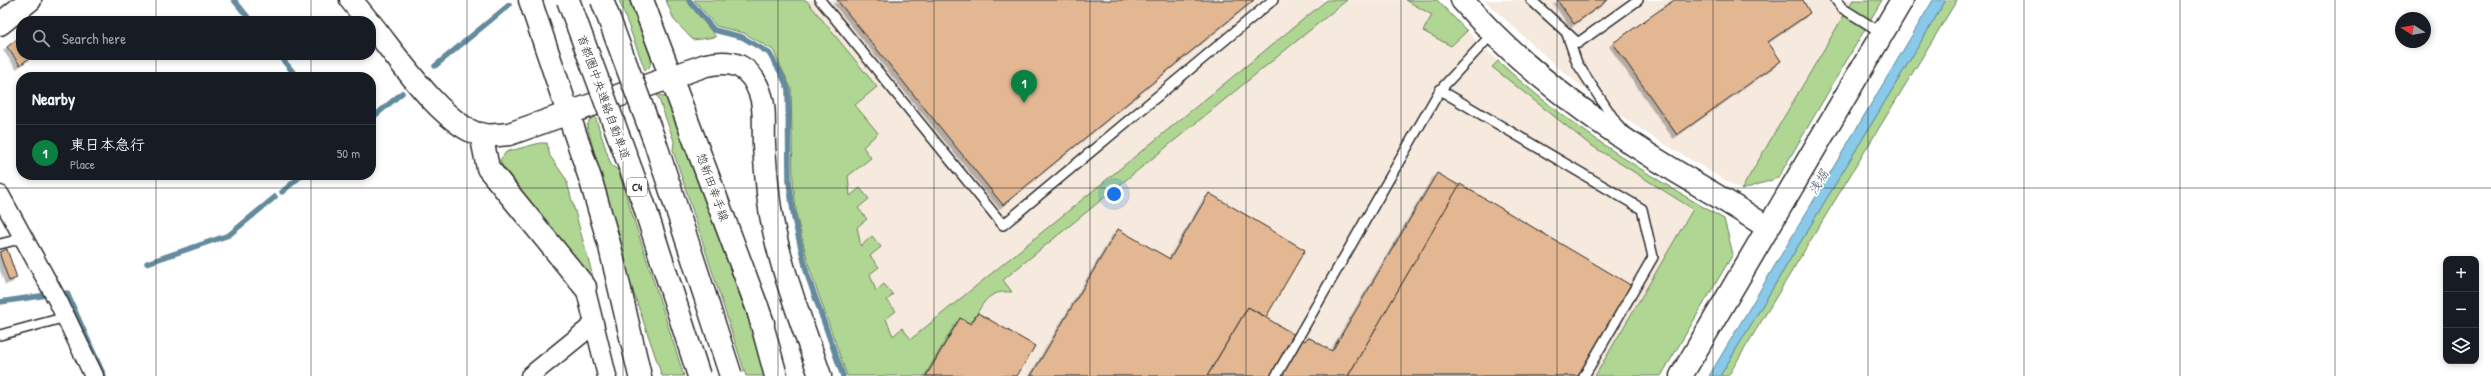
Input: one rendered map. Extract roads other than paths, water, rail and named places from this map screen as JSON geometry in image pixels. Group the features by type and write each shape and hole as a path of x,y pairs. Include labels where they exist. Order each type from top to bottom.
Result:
{"main road":[{"path":"0,24 30,0"},
{"path":"351,0 364,16"},
{"path":"530,0 570,113 610,247 640,376"},
{"name":"首都圏中央連絡自動車道","path":"568,0 643,202 699,376"},
{"path":"602,0 655,142 731,376"},
{"name":"惣新田幸手線","path":"642,0 672,76 782,376"},
{"path":"1462,0 1515,55 1567,97 1628,141 1768,228"},
{"path":"1681,376 1902,0"},
{"path":"376,30 443,112 462,126 482,134 510,134 706,64 726,61 742,67 760,93 764,113 764,144 769,202 775,235 784,272 820,376"},
{"path":"482,134 488,168 585,287"},
{"path":"757,306 776,376"}],"street":[{"path":"0,195 5,215 24,238 66,317 94,376"},
{"path":"585,287 607,376"},
{"path":"530,376 594,324"}],"lane":[{"path":"820,0 1003,225 1273,0"},
{"path":"1532,0 1578,43 1638,0"},
{"path":"1836,0 1842,8 1882,33"},
{"path":"1276,376 1440,90 1494,32"},
{"path":"1567,33 1577,63 1628,141"},
{"path":"1440,90 1642,209 1653,257 1584,376"},
{"path":"0,244 24,238"},
{"path":"0,335 66,317"}],"water":[{"path":"1933,0 1946,0 1720,376 1709,376"}],"waterway":[{"path":"234,0 247,16"},
{"path":"689,0 714,30 742,37 769,53 781,73 788,89 789,182 794,218 807,274 843,376"},
{"path":"435,66 509,5"},
{"path":"283,60 293,72"},
{"path":"376,115 402,93"},
{"path":"282,192 296,180"},
{"path":"147,263 229,235 275,197"},
{"path":"61,294 67,293 104,376"},
{"path":"0,302 47,295"}],"place":[{"name":"東日本急行","path":"1024,103"}],"water label":[{"name":"浅堀","path":"1818,182"}]}
